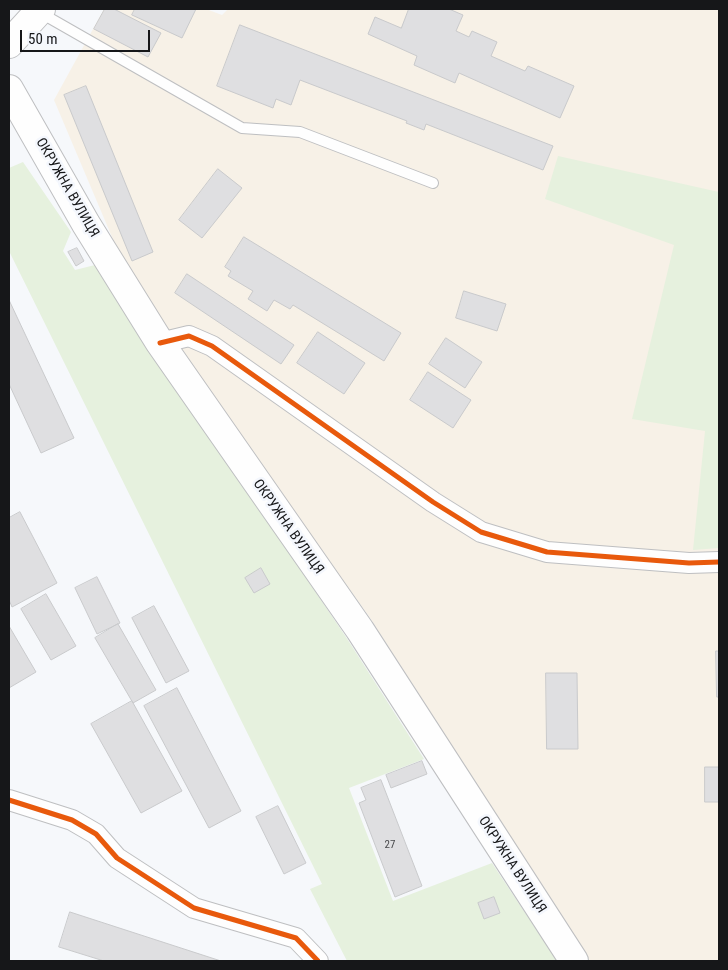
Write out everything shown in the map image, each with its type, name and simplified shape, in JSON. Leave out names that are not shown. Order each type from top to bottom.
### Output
[{"type":"main road","points":[[9,44],[40,10]]},
{"type":"main road","name":"ОКРУЖНА ВУЛИЦЯ","points":[[9,89],[86,224],[160,343],[360,630],[574,961]]},
{"type":"street","points":[[160,343],[189,336],[212,346],[433,502],[481,532],[547,552],[689,563],[719,562]]},
{"type":"street","points":[[9,800],[72,820],[96,834],[117,858],[194,908],[296,938],[318,961]]},
{"type":"lane","points":[[40,10],[242,128],[300,132],[433,183]]},
{"type":"shaded area","points":[[104,9],[206,9],[222,15],[228,9],[719,9],[719,961],[590,961],[370,618],[131,282],[54,100]]},
{"type":"green space","points":[[558,156],[719,192],[719,548],[693,550],[705,431],[632,419],[674,245],[545,199]]},
{"type":"green space","points":[[23,162],[71,232],[63,251],[75,270],[95,265],[346,637],[424,759],[349,788],[393,901],[492,863],[557,961],[347,961],[310,889],[322,884],[9,251],[9,168]]},
{"type":"building","points":[[105,9],[114,9],[161,33],[148,57],[94,29]]},
{"type":"building","points":[[135,9],[196,9],[182,38],[132,15]]},
{"type":"building","points":[[409,9],[449,9],[463,15],[456,31],[469,37],[472,31],[497,42],[491,56],[525,71],[528,66],[574,86],[560,118],[459,73],[455,83],[414,65],[417,56],[368,34],[375,17],[401,28]]},
{"type":"building","points":[[240,25],[553,146],[543,170],[426,124],[424,130],[406,123],[407,121],[300,80],[291,105],[276,99],[273,108],[217,86]]},
{"type":"building","points":[[86,86],[153,252],[132,261],[64,95]]},
{"type":"building","points":[[218,169],[242,188],[202,238],[179,220]]},
{"type":"building","points":[[244,237],[401,333],[384,361],[293,305],[290,309],[274,300],[267,311],[248,299],[253,291],[228,276],[231,271],[225,267]]},
{"type":"building","points":[[77,248],[84,261],[76,266],[68,252]]},
{"type":"building","points":[[187,274],[294,345],[281,364],[175,293]]},
{"type":"building","points":[[464,291],[506,304],[497,331],[456,318]]},
{"type":"building","points":[[9,300],[74,438],[41,453],[9,384]]},
{"type":"building","points":[[318,332],[365,363],[344,394],[297,363]]},
{"type":"building","points":[[446,338],[482,362],[465,388],[429,364]]},
{"type":"building","points":[[428,372],[471,400],[453,428],[410,400]]},
{"type":"building","points":[[20,512],[57,583],[12,607],[9,600],[9,518]]},
{"type":"building","points":[[261,568],[270,584],[254,593],[245,578]]},
{"type":"building","points":[[97,577],[120,623],[97,634],[75,588]]},
{"type":"building","points":[[46,594],[76,646],[51,660],[21,609]]},
{"type":"building","points":[[154,606],[189,671],[166,683],[132,618]]},
{"type":"building","points":[[118,624],[156,690],[133,703],[95,638]]},
{"type":"building","points":[[9,626],[36,672],[9,688]]},
{"type":"building","points":[[716,651],[719,651],[719,697],[717,697]]},
{"type":"building","points":[[546,673],[577,673],[578,749],[547,749]]},
{"type":"building","points":[[177,688],[241,811],[209,828],[144,706]]},
{"type":"building","points":[[132,701],[182,791],[141,813],[91,724]]},
{"type":"building","points":[[422,761],[427,774],[391,788],[386,775]]},
{"type":"building","points":[[705,767],[719,767],[719,802],[705,802]]},
{"type":"building","points":[[381,780],[422,886],[395,897],[359,803],[366,800],[361,788]]},
{"type":"building","points":[[278,806],[306,863],[284,874],[256,817]]},
{"type":"building","points":[[494,897],[500,913],[484,919],[478,903]]},
{"type":"building","points":[[70,912],[221,961],[104,961],[59,947]]},
{"type":"cycle path","points":[[160,343],[189,336],[212,346],[433,502],[481,532],[547,552],[689,563],[719,562]]},
{"type":"cycle path","points":[[9,800],[72,820],[96,834],[117,858],[194,908],[296,938],[318,961]]}]
